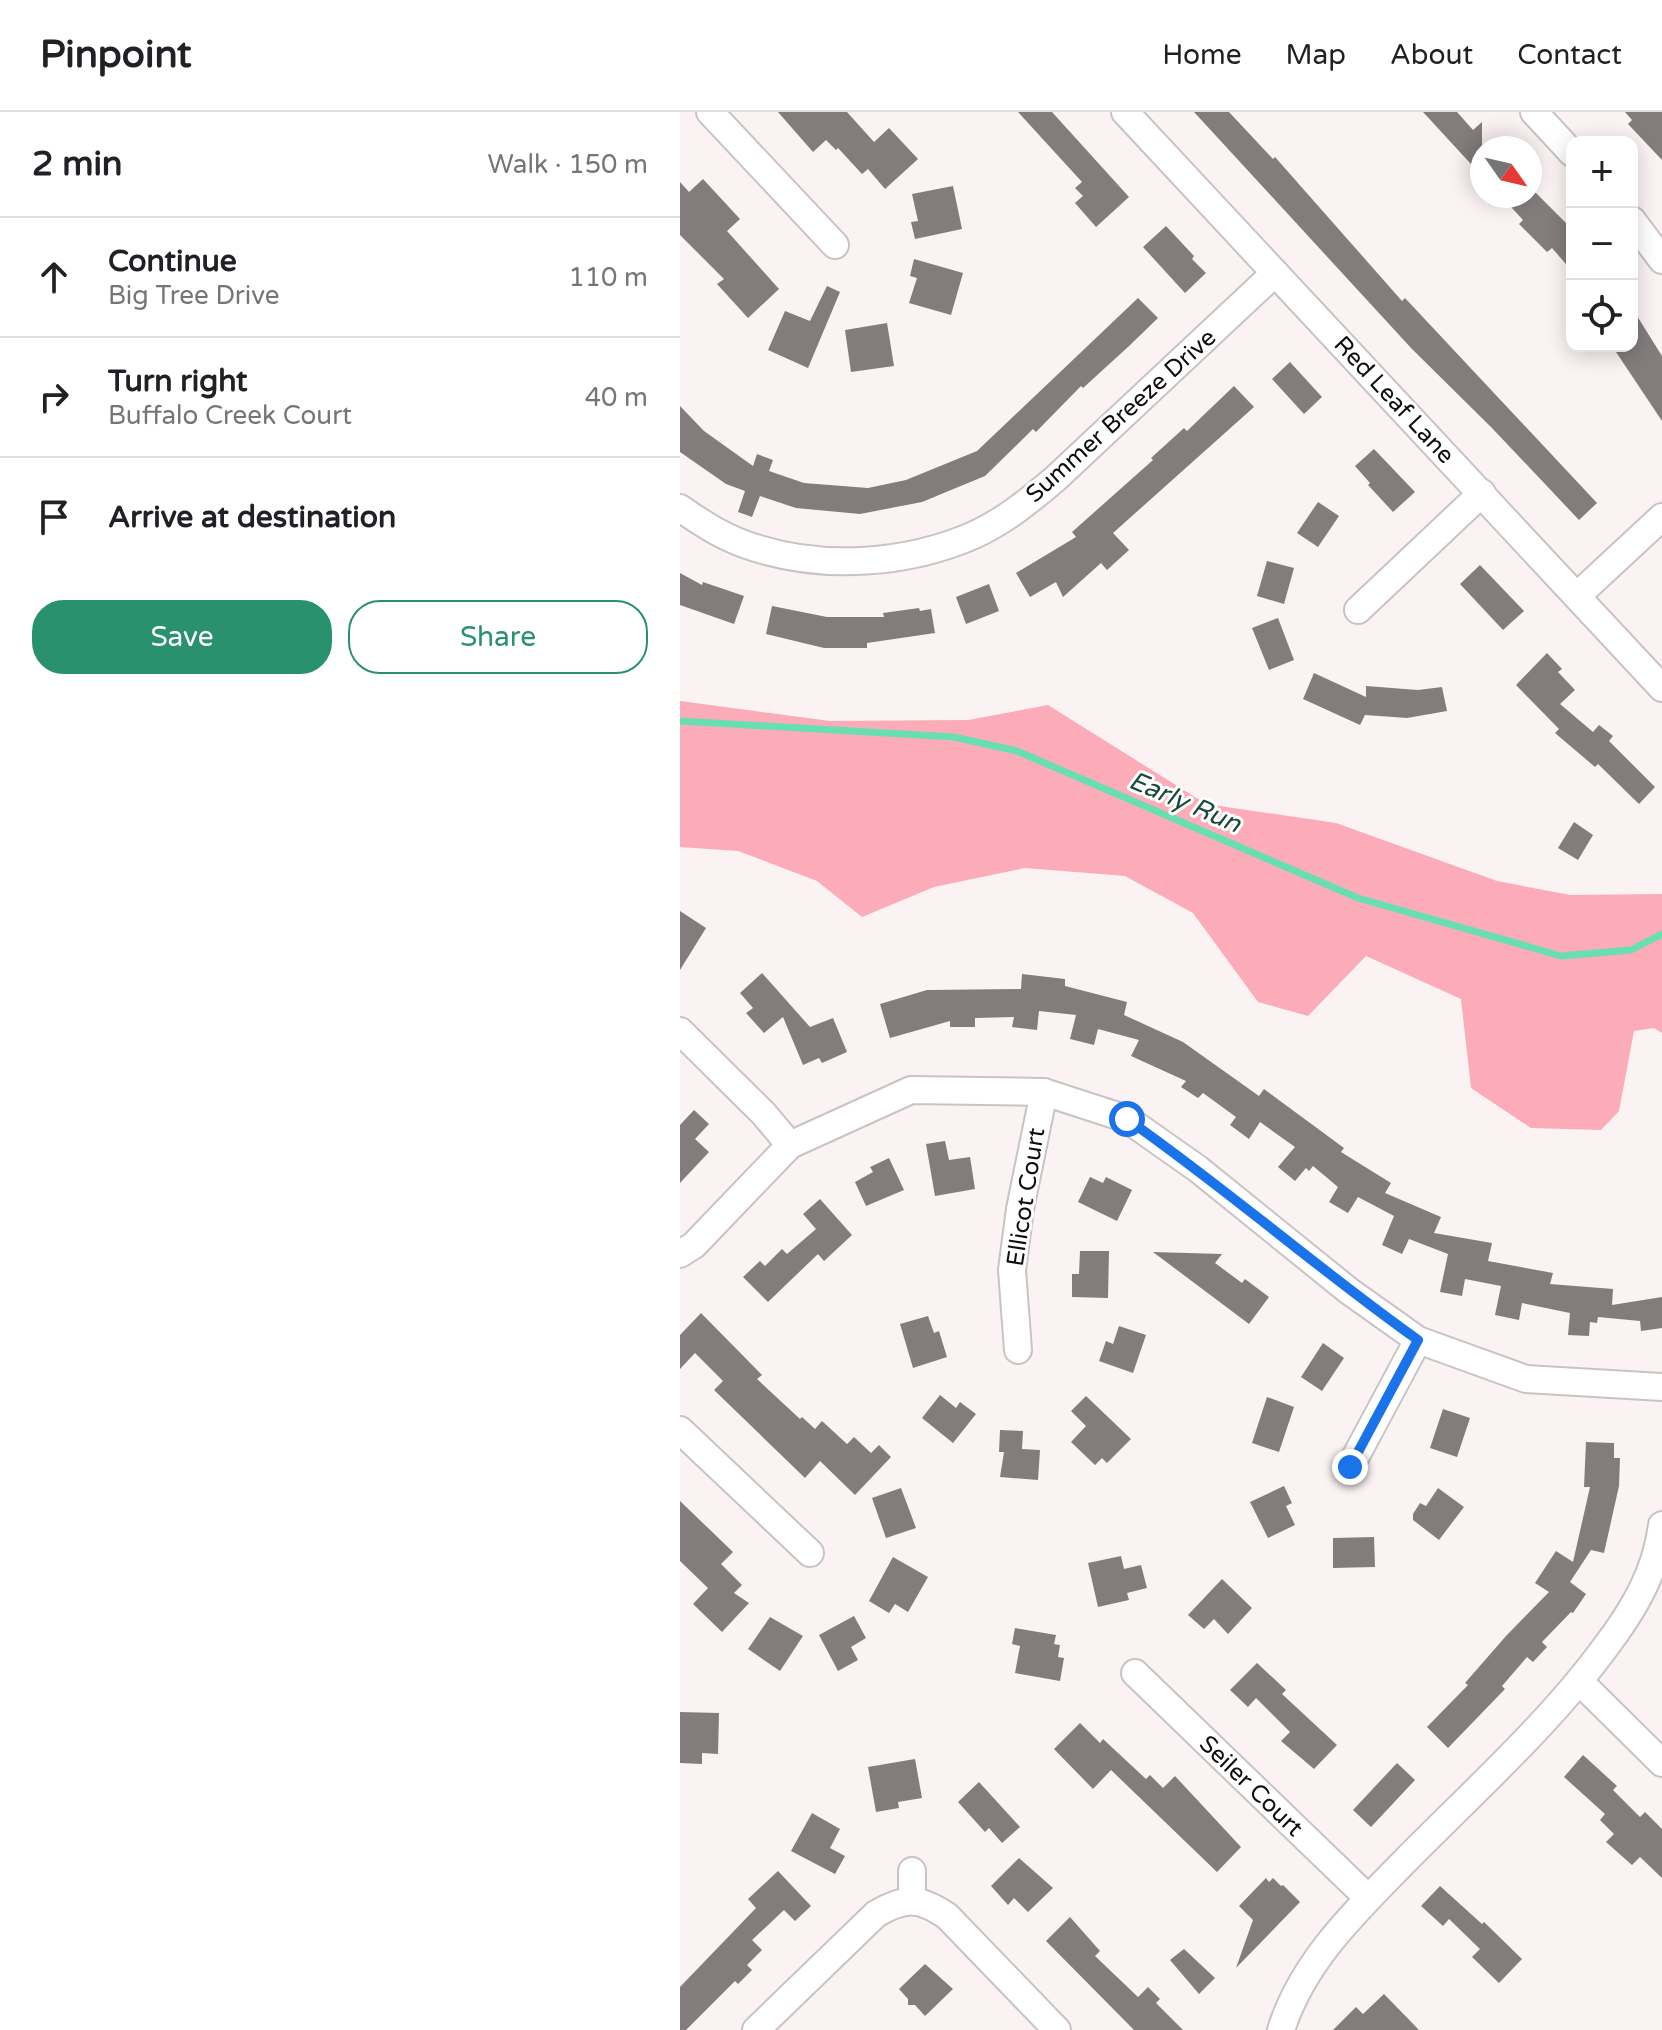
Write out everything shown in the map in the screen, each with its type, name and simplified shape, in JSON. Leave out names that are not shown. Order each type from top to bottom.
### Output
[{"type":"street","points":[[710,112],[835,245]]},
{"type":"street","name":"Red Leaf Lane","points":[[1125,112],[1662,688]]},
{"type":"street","points":[[1534,112],[1566,147]]},
{"type":"street","points":[[1638,228],[1662,260]]},
{"type":"street","name":"Summer Breeze Drive","points":[[680,508],[709,528],[757,549],[815,560],[865,561],[919,553],[974,535],[1017,511],[1055,479],[1275,273]]},
{"type":"street","points":[[1358,610],[1482,493]]},
{"type":"street","points":[[1578,595],[1662,517]]},
{"type":"street","points":[[680,1031],[763,1113],[790,1145]]},
{"type":"street","points":[[680,1254],[694,1245],[790,1145],[911,1090],[1044,1092],[1127,1119],[1198,1169],[1349,1291],[1418,1340],[1526,1379],[1662,1387]]},
{"type":"street","name":"Ellicot Court","points":[[1018,1350],[1012,1270],[1020,1209],[1044,1092]]},
{"type":"street","points":[[1350,1467],[1418,1340]]},
{"type":"street","points":[[680,1430],[810,1553]]},
{"type":"street","points":[[1281,2030],[1311,1965],[1368,1898],[1580,1682],[1628,1617],[1647,1583],[1660,1546],[1662,1525]]},
{"type":"street","name":"Seiler Court","points":[[1135,1673],[1368,1898]]},
{"type":"street","points":[[1580,1682],[1662,1763]]},
{"type":"street","points":[[912,1871],[912,1900]]},
{"type":"street","points":[[756,2030],[876,1914],[893,1904],[912,1900],[931,1905],[947,1916],[1057,2030]]},
{"type":"shaded area","points":[[680,701],[830,721],[968,720],[1048,705],[1206,804],[1336,823],[1497,881],[1570,895],[1662,894],[1662,1033],[1654,1028],[1634,1031],[1619,1111],[1601,1130],[1531,1128],[1471,1088],[1461,999],[1366,956],[1308,1016],[1258,1002],[1193,913],[1125,876],[1025,868],[934,887],[862,917],[817,881],[738,851],[680,847]]},
{"type":"building","points":[[778,112],[847,112],[874,142],[889,128],[918,159],[885,189],[868,169],[862,174],[838,148],[836,150],[826,140],[813,152]]},
{"type":"building","points":[[1018,112],[1052,112],[1129,197],[1096,227],[1075,203],[1083,196],[1075,188],[1082,182]]},
{"type":"building","points":[[1194,112],[1229,112],[1273,159],[1275,157],[1402,301],[1405,298],[1597,503],[1579,520],[1412,349]]},
{"type":"building","points":[[1423,112],[1457,112],[1473,130],[1482,122],[1482,136],[1470,136],[1470,163]]},
{"type":"building","points":[[1625,112],[1662,112],[1662,160],[1628,124],[1632,120]]},
{"type":"building","points":[[703,179],[740,219],[727,231],[779,289],[748,318],[717,284],[724,279],[680,235],[680,182],[689,192]]},
{"type":"building","points":[[953,186],[962,229],[915,239],[911,222],[918,221],[912,194]]},
{"type":"building","points":[[1542,199],[1566,223],[1566,264],[1552,248],[1547,252],[1519,224],[1523,220],[1512,208],[1542,208]]},
{"type":"building","points":[[1166,226],[1206,273],[1185,293],[1143,247]]},
{"type":"building","points":[[914,259],[963,273],[951,315],[909,303],[917,278],[910,276]]},
{"type":"building","points":[[827,286],[840,292],[808,368],[768,350],[785,311],[810,321]]},
{"type":"building","points":[[1138,298],[1158,318],[1128,347],[1083,388],[1081,386],[1036,432],[1033,429],[985,476],[922,502],[860,514],[796,508],[760,496],[752,517],[738,512],[745,491],[726,484],[680,452],[680,406],[704,431],[753,466],[757,454],[773,460],[769,471],[804,483],[868,488],[906,480],[977,451]]},
{"type":"building","points":[[1638,318],[1662,356],[1662,421],[1616,352],[1638,352]]},
{"type":"building","points":[[887,323],[894,366],[851,372],[845,330]]},
{"type":"building","points":[[1290,362],[1322,397],[1304,414],[1272,379]]},
{"type":"building","points":[[1234,386],[1254,407],[1113,533],[1129,550],[1107,570],[1101,563],[1063,597],[1056,582],[1030,597],[1016,573],[1076,537],[1072,532]]},
{"type":"building","points":[[1374,449],[1415,492],[1393,512],[1355,466]]},
{"type":"building","points":[[1318,502],[1339,516],[1318,547],[1297,533]]},
{"type":"building","points":[[1267,561],[1294,568],[1284,604],[1257,596]]},
{"type":"building","points":[[1480,565],[1524,611],[1503,630],[1460,584]]},
{"type":"building","points":[[680,573],[702,585],[703,582],[744,596],[734,624],[680,605]]},
{"type":"building","points":[[989,584],[999,611],[966,624],[956,597]]},
{"type":"building","points":[[772,606],[827,617],[884,617],[883,613],[931,609],[935,633],[867,643],[867,648],[824,648],[766,634]]},
{"type":"building","points":[[1278,618],[1294,660],[1269,670],[1252,628]]},
{"type":"building","points":[[1547,653],[1562,669],[1558,672],[1575,690],[1560,704],[1593,732],[1599,725],[1613,736],[1609,741],[1655,787],[1639,804],[1598,764],[1595,767],[1555,733],[1559,729],[1516,685]]},
{"type":"building","points":[[1314,673],[1366,697],[1366,686],[1418,690],[1442,687],[1447,711],[1407,718],[1365,715],[1360,725],[1303,699]]},
{"type":"building","points":[[1574,822],[1593,835],[1578,860],[1558,848]]},
{"type":"building","points":[[680,911],[706,928],[680,970]]},
{"type":"building","points":[[762,973],[810,1027],[833,1018],[847,1052],[822,1063],[819,1058],[803,1065],[783,1017],[764,1033],[746,1013],[753,1008],[740,993]]},
{"type":"building","points":[[1022,974],[1065,979],[1065,986],[1127,1002],[1124,1015],[1183,1042],[1259,1096],[1264,1089],[1344,1148],[1341,1152],[1391,1183],[1385,1193],[1441,1217],[1434,1233],[1492,1243],[1488,1261],[1553,1273],[1550,1284],[1613,1289],[1612,1305],[1662,1297],[1662,1328],[1641,1331],[1640,1321],[1598,1317],[1597,1323],[1590,1322],[1589,1336],[1568,1335],[1570,1313],[1522,1303],[1519,1320],[1495,1315],[1501,1286],[1465,1279],[1462,1296],[1440,1292],[1448,1254],[1409,1239],[1402,1254],[1382,1245],[1394,1216],[1358,1197],[1348,1213],[1329,1202],[1338,1187],[1313,1166],[1309,1171],[1306,1168],[1295,1181],[1278,1167],[1295,1147],[1260,1122],[1249,1139],[1230,1125],[1236,1117],[1203,1093],[1198,1098],[1181,1087],[1186,1081],[1131,1056],[1139,1040],[1098,1029],[1094,1045],[1070,1039],[1076,1015],[1039,1011],[1037,1030],[1012,1027],[1014,1017],[975,1018],[975,1027],[950,1027],[950,1021],[890,1038],[880,1004],[927,990],[1021,989]]},
{"type":"building","points":[[694,1110],[709,1124],[695,1139],[709,1152],[680,1183],[680,1125]]},
{"type":"building","points":[[945,1141],[949,1160],[970,1157],[975,1189],[935,1196],[926,1144]]},
{"type":"building","points":[[889,1158],[904,1190],[866,1206],[855,1182],[873,1172],[870,1167]]},
{"type":"building","points":[[1090,1177],[1103,1183],[1106,1177],[1132,1190],[1117,1221],[1078,1202]]},
{"type":"building","points":[[820,1199],[852,1235],[824,1261],[818,1254],[768,1302],[743,1277],[760,1261],[765,1266],[782,1249],[787,1254],[816,1229],[803,1214]]},
{"type":"building","points":[[1080,1251],[1109,1251],[1108,1298],[1072,1297],[1072,1274],[1079,1274]]},
{"type":"building","points":[[1153,1252],[1222,1254],[1215,1263],[1242,1283],[1245,1279],[1269,1297],[1249,1324]]},
{"type":"building","points":[[701,1313],[762,1375],[757,1379],[800,1419],[802,1417],[815,1429],[822,1421],[847,1444],[854,1437],[871,1453],[879,1445],[891,1457],[855,1495],[820,1461],[805,1478],[714,1390],[723,1381],[695,1353],[680,1369],[680,1335]]},
{"type":"building","points":[[928,1316],[934,1333],[939,1331],[947,1357],[913,1368],[900,1324]]},
{"type":"building","points":[[1119,1326],[1146,1335],[1133,1373],[1099,1361],[1106,1341],[1113,1344]]},
{"type":"building","points":[[1323,1343],[1344,1358],[1322,1391],[1301,1377]]},
{"type":"building","points":[[940,1395],[956,1408],[960,1402],[976,1414],[953,1443],[922,1418]]},
{"type":"building","points":[[1086,1396],[1131,1439],[1107,1463],[1102,1458],[1095,1465],[1071,1442],[1086,1426],[1071,1411]]},
{"type":"building","points":[[1267,1397],[1294,1407],[1279,1452],[1252,1443]]},
{"type":"building","points":[[1443,1409],[1470,1418],[1457,1457],[1430,1448]]},
{"type":"building","points":[[1000,1430],[1023,1431],[1022,1449],[1040,1450],[1038,1480],[1000,1477],[1004,1452],[999,1452]]},
{"type":"building","points":[[1586,1442],[1614,1443],[1614,1458],[1620,1458],[1619,1486],[1604,1553],[1591,1550],[1570,1582],[1586,1594],[1573,1613],[1542,1642],[1547,1647],[1533,1662],[1527,1657],[1502,1686],[1505,1689],[1448,1748],[1427,1727],[1468,1685],[1465,1683],[1506,1636],[1549,1592],[1535,1583],[1556,1551],[1573,1562],[1590,1487],[1584,1487]]},
{"type":"building","points":[[1284,1486],[1292,1503],[1286,1506],[1295,1525],[1268,1538],[1250,1502]]},
{"type":"building","points":[[901,1488],[916,1528],[886,1538],[872,1498]]},
{"type":"building","points":[[1438,1488],[1464,1507],[1439,1540],[1413,1520],[1420,1503],[1426,1506]]},
{"type":"building","points":[[680,1501],[733,1552],[721,1564],[742,1585],[734,1593],[749,1603],[722,1632],[693,1604],[708,1588],[680,1561]]},
{"type":"building","points":[[1374,1537],[1375,1567],[1333,1568],[1333,1538]]},
{"type":"building","points":[[1121,1556],[1124,1569],[1141,1565],[1147,1588],[1127,1593],[1129,1600],[1098,1607],[1088,1563]]},
{"type":"building","points":[[893,1557],[928,1577],[908,1612],[895,1604],[889,1613],[869,1601]]},
{"type":"building","points":[[1222,1579],[1252,1608],[1228,1634],[1214,1619],[1204,1629],[1188,1615]]},
{"type":"building","points":[[854,1616],[866,1638],[851,1647],[858,1660],[838,1671],[819,1635]]},
{"type":"building","points":[[770,1617],[803,1636],[780,1671],[748,1649]]},
{"type":"building","points":[[1015,1628],[1056,1635],[1054,1644],[1060,1645],[1058,1657],[1064,1658],[1060,1681],[1015,1673],[1020,1646],[1012,1644]]},
{"type":"building","points":[[1257,1663],[1286,1690],[1282,1694],[1337,1745],[1314,1769],[1281,1741],[1290,1732],[1256,1698],[1248,1707],[1230,1690]]},
{"type":"building","points":[[680,1712],[719,1713],[718,1754],[702,1753],[702,1764],[680,1763]]},
{"type":"building","points":[[1080,1723],[1100,1743],[1103,1739],[1146,1779],[1150,1775],[1163,1788],[1175,1776],[1241,1847],[1217,1872],[1111,1770],[1093,1789],[1054,1749]]},
{"type":"building","points":[[1583,1755],[1617,1786],[1613,1790],[1640,1817],[1645,1812],[1662,1829],[1662,1878],[1640,1857],[1632,1865],[1606,1842],[1614,1834],[1600,1820],[1605,1814],[1564,1777]]},
{"type":"building","points":[[915,1759],[922,1798],[898,1802],[899,1808],[876,1812],[868,1767]]},
{"type":"building","points":[[1397,1763],[1415,1780],[1371,1827],[1353,1810]]},
{"type":"building","points":[[979,1782],[1020,1827],[1002,1843],[989,1828],[985,1832],[958,1802]]},
{"type":"building","points":[[812,1813],[840,1829],[830,1848],[845,1856],[835,1874],[791,1851]]},
{"type":"building","points":[[1019,1858],[1053,1888],[1028,1912],[1014,1898],[1008,1905],[991,1886]]},
{"type":"building","points":[[778,1871],[811,1906],[795,1921],[784,1910],[752,1940],[762,1950],[747,1965],[752,1970],[738,1984],[735,1981],[686,2030],[680,2030],[680,1987],[756,1908],[748,1899]]},
{"type":"building","points":[[1266,1878],[1269,1882],[1273,1878],[1283,1885],[1300,1902],[1236,1968],[1253,1920],[1239,1906]]},
{"type":"building","points":[[1440,1886],[1522,1959],[1499,1983],[1472,1957],[1480,1949],[1449,1919],[1443,1926],[1421,1906]]},
{"type":"building","points":[[1070,1917],[1100,1951],[1095,1956],[1138,1997],[1148,1987],[1160,1999],[1156,2003],[1183,2030],[1134,2030],[1046,1941]]},
{"type":"building","points":[[1184,1949],[1215,1978],[1199,1994],[1170,1960]]},
{"type":"building","points":[[925,1964],[953,1989],[925,2016],[915,2005],[908,2005],[908,1999],[899,1989]]},
{"type":"building","points":[[1384,1994],[1419,2030],[1333,2030],[1356,2007],[1363,2014]]},
{"type":"waterway","name":"Early Run","points":[[680,721],[954,737],[1017,751],[1358,898],[1561,956],[1631,950],[1662,934]]},
{"type":"route","points":[[1127,1119],[1198,1169],[1349,1291],[1418,1340],[1350,1467]]}]
